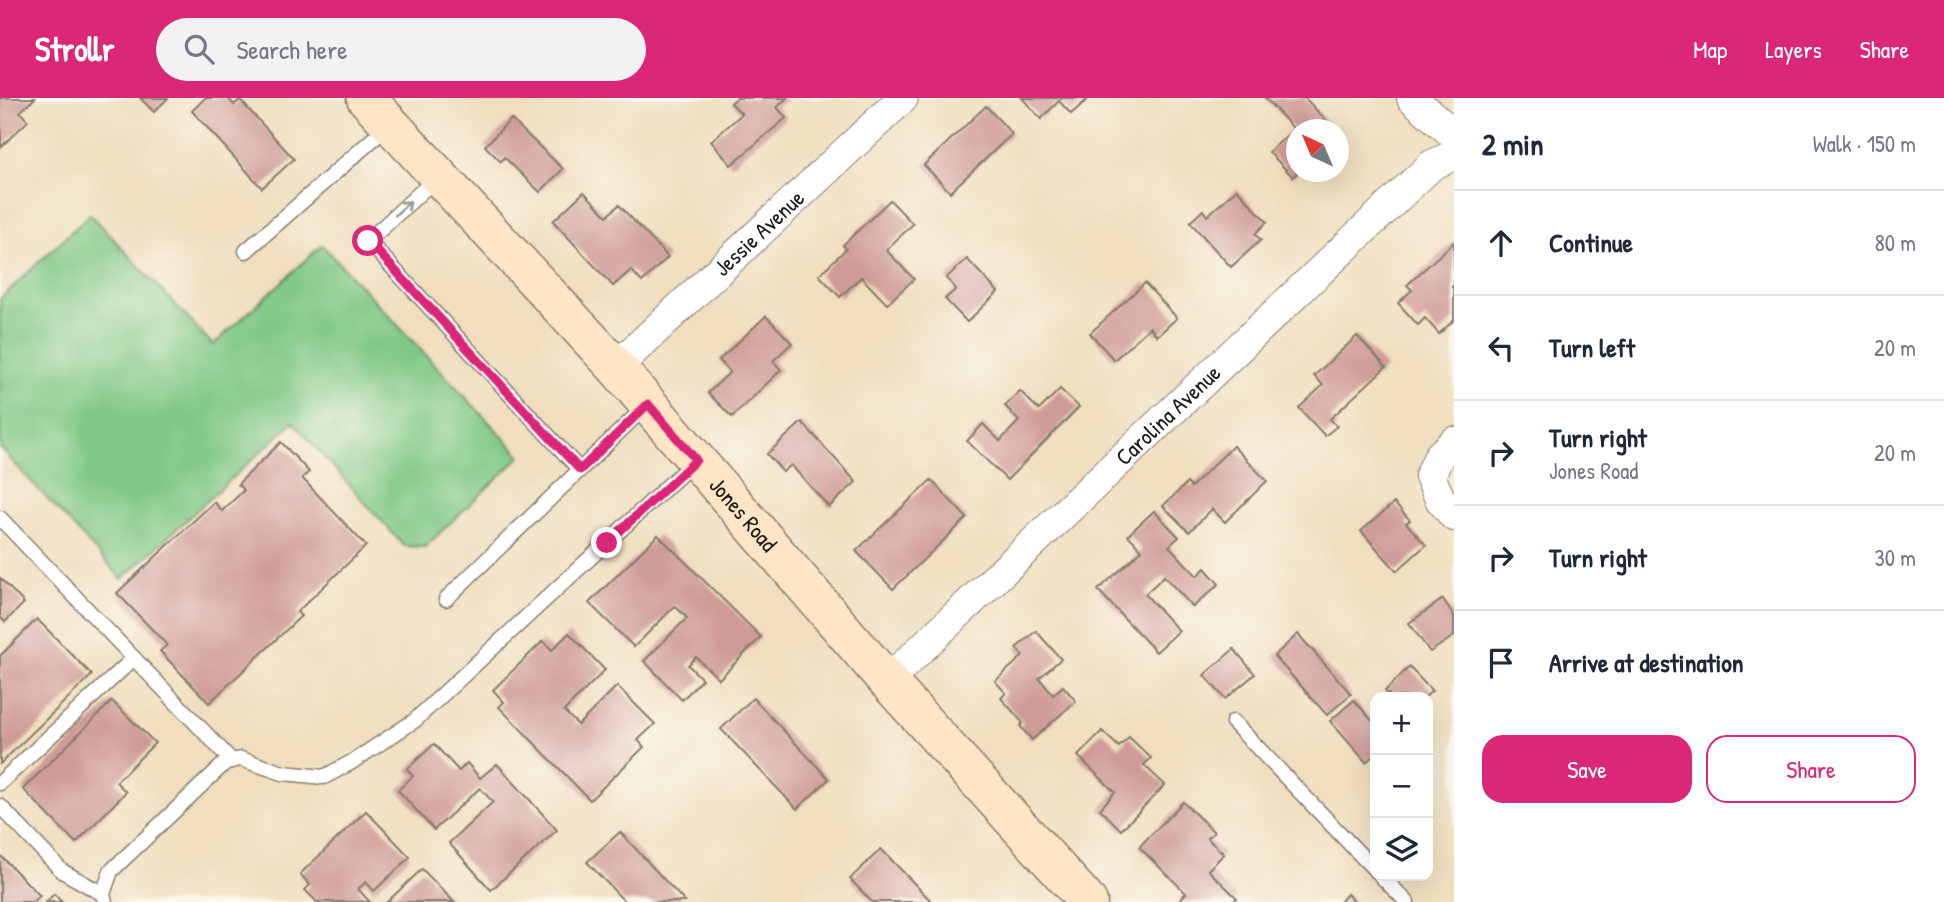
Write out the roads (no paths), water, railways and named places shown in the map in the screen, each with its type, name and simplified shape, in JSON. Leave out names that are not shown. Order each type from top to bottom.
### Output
[{"type":"street","name":"Jessie Avenue","points":[[616,368],[903,98]]},
{"type":"street","points":[[1412,98],[1454,135]]},
{"type":"street","name":"Jones Road","points":[[378,111],[616,368],[887,681],[1084,901]]},
{"type":"street","name":"Carolina Avenue","points":[[887,681],[1432,165],[1454,155]]},
{"type":"street","points":[[1454,442],[1439,456],[1430,477],[1440,499],[1454,516]]},
{"type":"lane","points":[[246,251],[378,111]]},
{"type":"lane","points":[[438,176],[368,241],[580,470]]},
{"type":"lane","points":[[446,599],[648,404]]},
{"type":"lane","points":[[0,806],[62,871],[104,898],[111,871],[226,762],[241,759],[283,773],[324,777],[414,721],[696,460]]},
{"type":"lane","points":[[0,518],[232,761]]},
{"type":"lane","points":[[0,783],[134,658]]},
{"type":"lane","points":[[1233,722],[1370,865]]},
{"type":"lane","points":[[1386,881],[1407,902]]}]
